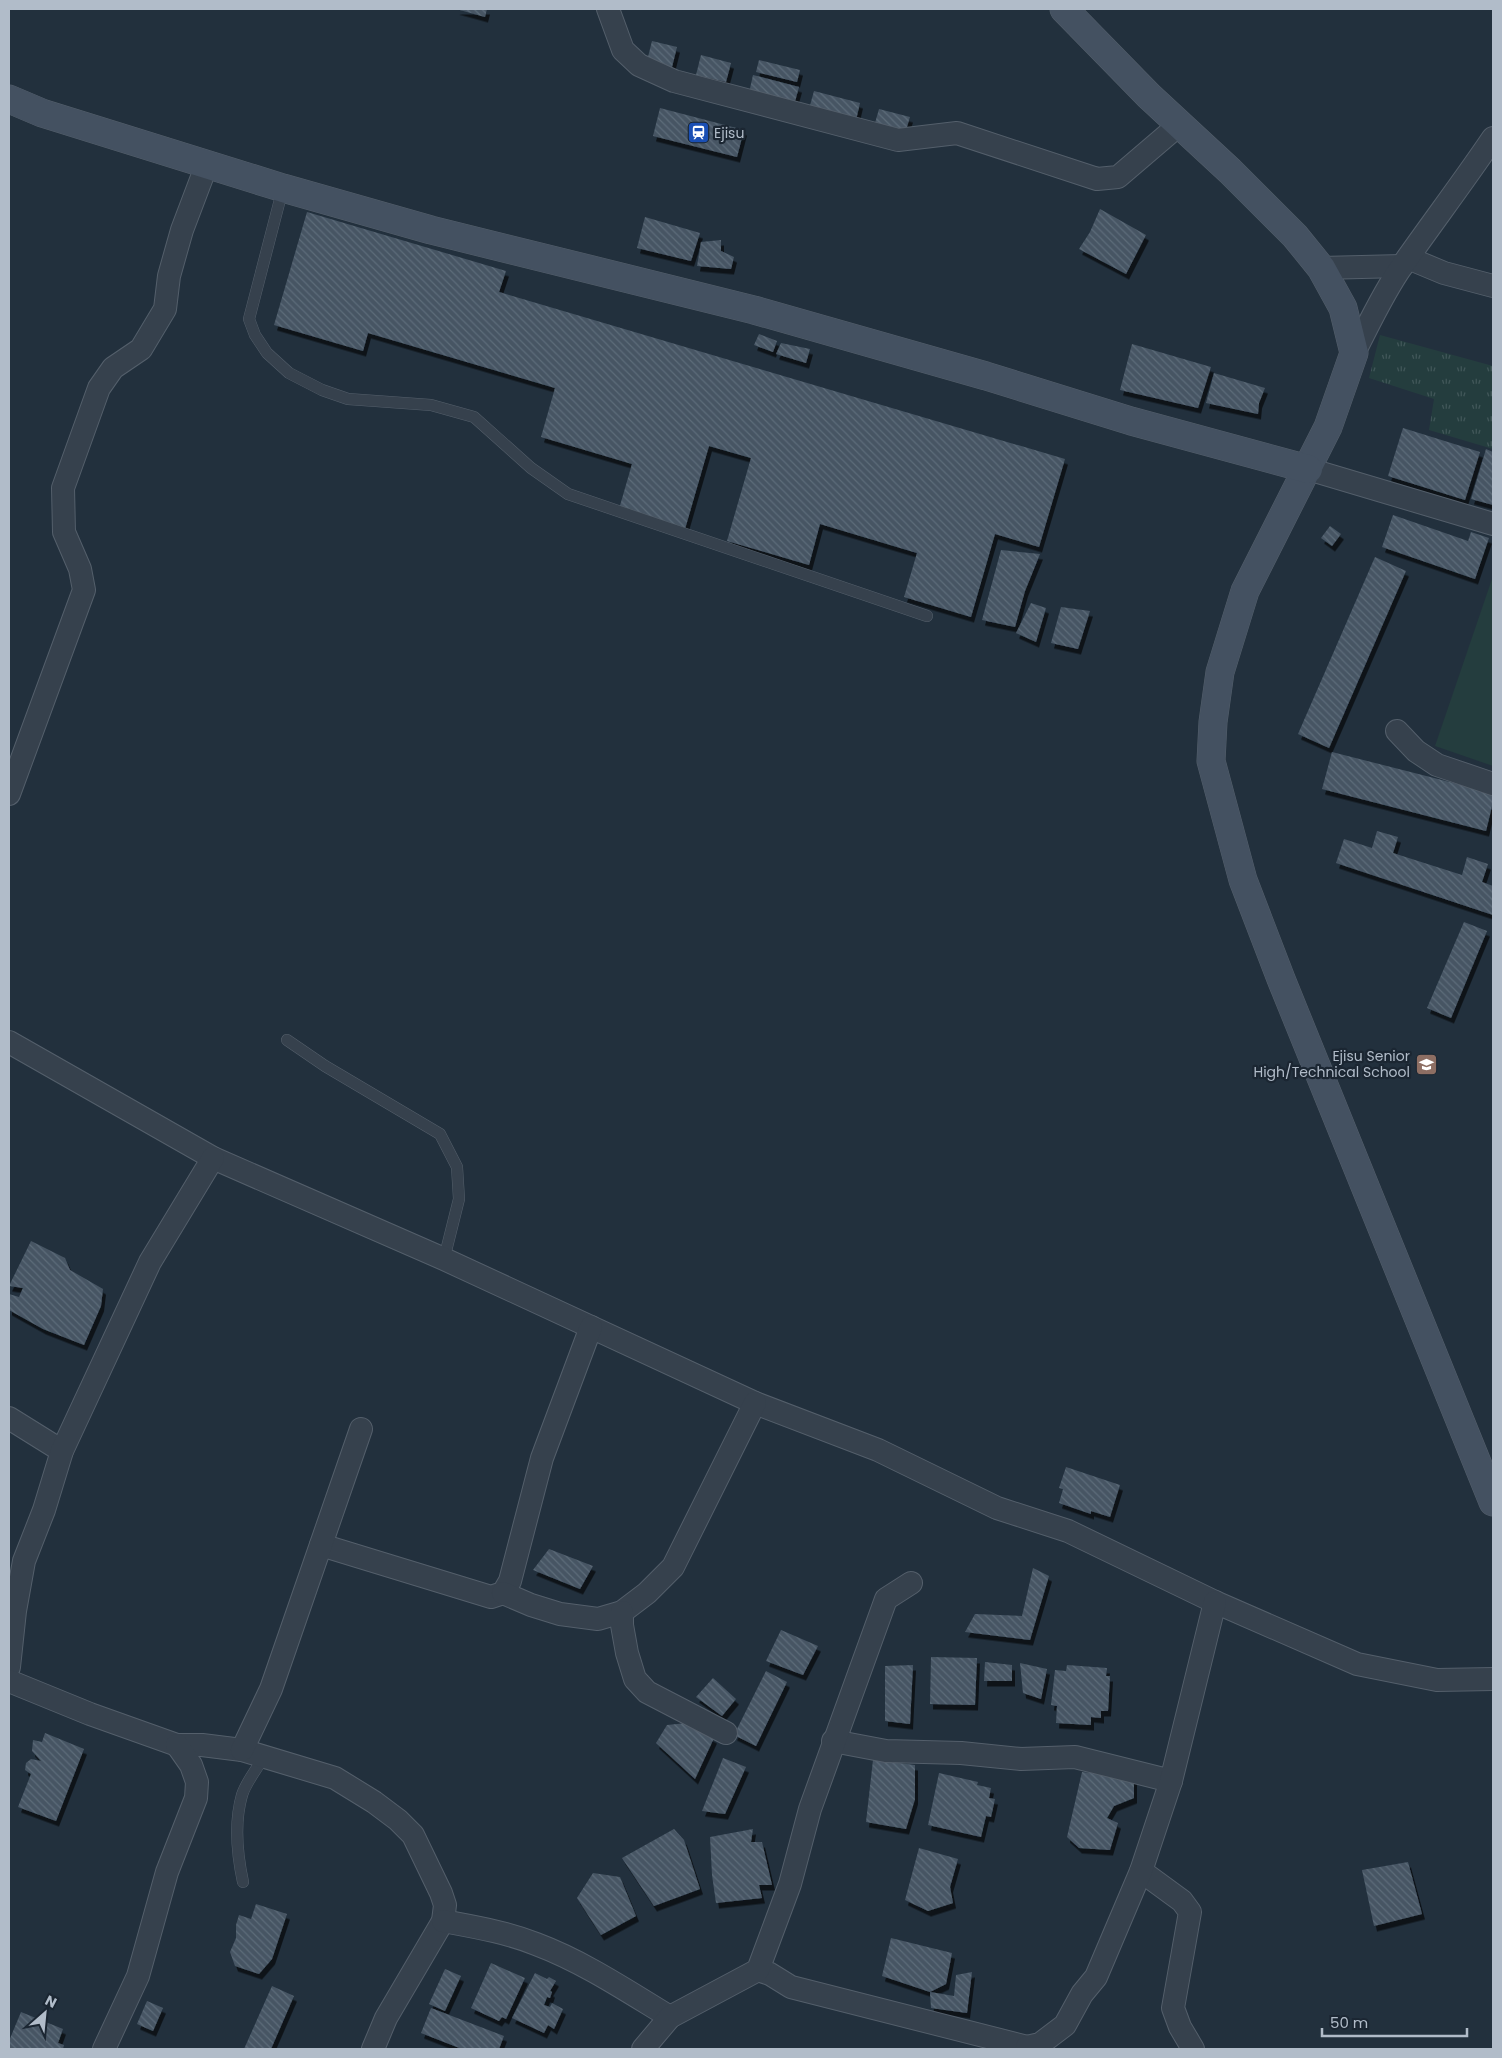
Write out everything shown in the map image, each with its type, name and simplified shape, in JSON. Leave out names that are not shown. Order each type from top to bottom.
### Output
[{"type":"main road","points":[[1064,9],[1295,236],[1321,268],[1343,308],[1354,353],[1328,427],[1246,591],[1230,635],[1220,672],[1213,722],[1211,761],[1243,880],[1299,1025],[1493,1502]]},
{"type":"main road","points":[[9,99],[42,113],[283,188],[431,230],[754,310],[986,376],[1131,421],[1308,469]]},
{"type":"street","points":[[608,9],[622,50],[639,65],[674,81],[898,140],[957,134],[1097,179],[1118,177],[1180,124]]},
{"type":"street","points":[[1354,353],[1383,298],[1405,262],[1493,138]]},
{"type":"street","points":[[9,794],[84,590],[80,569],[64,532],[63,488],[100,388],[113,368],[141,349],[165,309],[169,276],[182,230],[207,164]]},
{"type":"street","points":[[1321,268],[1405,262],[1493,286]]},
{"type":"street","points":[[1308,469],[1493,524]]},
{"type":"street","points":[[1397,731],[1416,751],[1437,765],[1493,784]]},
{"type":"street","points":[[9,1042],[214,1158],[444,1259],[755,1403],[878,1450],[996,1508],[1068,1531],[1214,1602],[1356,1664],[1437,1680],[1493,1679]]},
{"type":"street","points":[[9,1667],[14,1611],[24,1561],[44,1510],[62,1451],[150,1262],[214,1158]]},
{"type":"street","points":[[321,1545],[491,1597],[502,1593],[510,1581],[542,1458],[591,1327]]},
{"type":"street","points":[[502,1593],[560,1614],[598,1619],[622,1612],[647,1593],[673,1567],[755,1403]]},
{"type":"street","points":[[9,1418],[62,1451]]},
{"type":"street","points":[[242,1750],[271,1689],[361,1429]]},
{"type":"street","points":[[643,2049],[670,2017],[758,1970],[790,1884],[810,1809],[833,1741],[886,1599],[911,1583]]},
{"type":"street","points":[[758,1970],[770,1974],[791,1987],[1004,2046],[1029,2048],[1040,2044],[1064,2025],[1082,1994],[1096,1977],[1141,1871],[1171,1781],[1214,1602]]},
{"type":"street","points":[[622,1612],[622,1625],[627,1653],[635,1679],[647,1692],[726,1733]]},
{"type":"street","points":[[9,1681],[90,1714],[177,1745],[202,1745],[242,1750],[263,1758],[335,1778],[374,1802],[398,1820],[413,1836],[445,1905],[443,1920],[386,2018],[373,2049]]},
{"type":"street","points":[[833,1741],[886,1752],[961,1753],[1021,1759],[1075,1757],[1171,1781]]},
{"type":"street","points":[[104,2049],[138,1976],[167,1872],[196,1798],[197,1782],[191,1764],[177,1745]]},
{"type":"street","points":[[1141,1871],[1182,1901],[1190,1912],[1173,2008],[1180,2027],[1193,2049]]},
{"type":"street","points":[[443,1920],[495,1930],[536,1944],[592,1970],[670,2017]]},
{"type":"lane","points":[[283,188],[249,320],[255,335],[267,353],[289,373],[322,390],[348,399],[432,404],[474,417],[531,468],[568,494],[927,616]]},
{"type":"lane","points":[[287,1040],[325,1066],[440,1134],[456,1168],[459,1199],[444,1259]]},
{"type":"lane","points":[[243,1882],[238,1858],[239,1813],[242,1794],[263,1758]]},
{"type":"green space","points":[[1380,335],[1493,366],[1493,449],[1429,430],[1434,399],[1369,378]]},
{"type":"green space","points":[[1493,576],[1493,766],[1435,746]]},
{"type":"building","points":[[456,9],[487,9],[485,17]]},
{"type":"building","points":[[652,41],[677,47],[671,71],[646,65]]},
{"type":"building","points":[[701,55],[731,63],[726,82],[696,75]]},
{"type":"building","points":[[759,60],[800,70],[797,82],[756,72]]},
{"type":"building","points":[[753,75],[799,87],[794,105],[749,93]]},
{"type":"building","points":[[814,91],[860,103],[856,120],[809,109]]},
{"type":"building","name":"Ejisu","points":[[660,108],[744,130],[737,157],[653,136]]},
{"type":"building","points":[[879,109],[910,117],[906,130],[875,123]]},
{"type":"building","points":[[1100,209],[1146,235],[1126,274],[1079,249],[1090,232]]},
{"type":"building","points":[[307,212],[506,271],[499,292],[1065,459],[1039,547],[995,534],[971,617],[904,597],[917,553],[820,524],[809,565],[727,541],[751,458],[709,446],[685,529],[619,509],[632,464],[541,437],[555,388],[368,333],[363,351],[274,325]]},
{"type":"building","points":[[645,217],[700,233],[691,261],[637,248]]},
{"type":"building","points":[[721,240],[721,251],[734,257],[731,269],[697,266],[701,242]]},
{"type":"building","points":[[759,334],[777,341],[773,352],[754,345]]},
{"type":"building","points":[[781,343],[810,349],[806,363],[776,354]]},
{"type":"building","points":[[1132,344],[1211,367],[1198,408],[1120,390]]},
{"type":"building","points":[[1214,373],[1265,388],[1259,403],[1258,414],[1206,403]]},
{"type":"building","points":[[1403,428],[1480,452],[1465,500],[1388,476]]},
{"type":"building","points":[[1486,449],[1493,452],[1493,505],[1471,499]]},
{"type":"building","points":[[1393,515],[1468,541],[1471,532],[1489,538],[1475,579],[1382,547]]},
{"type":"building","points":[[1330,526],[1341,534],[1332,546],[1321,538]]},
{"type":"building","points":[[1001,550],[1040,554],[1025,591],[1015,627],[982,620]]},
{"type":"building","points":[[1375,557],[1406,571],[1329,748],[1298,734]]},
{"type":"building","points":[[1031,603],[1046,608],[1036,642],[1016,633]]},
{"type":"building","points":[[1061,607],[1090,611],[1078,649],[1051,643]]},
{"type":"building","points":[[1332,752],[1493,793],[1493,802],[1486,831],[1322,789]]},
{"type":"building","points":[[1377,831],[1398,837],[1393,853],[1462,875],[1467,857],[1488,864],[1482,882],[1493,886],[1493,915],[1336,863],[1344,839],[1372,848]]},
{"type":"building","points":[[1464,922],[1487,931],[1451,1018],[1427,1008]]},
{"type":"building","points":[[31,1241],[65,1258],[70,1270],[103,1289],[101,1306],[84,1345],[43,1329],[9,1310],[9,1294],[19,1297],[23,1288],[9,1286]]},
{"type":"building","points":[[1066,1467],[1120,1485],[1110,1517],[1091,1511],[1091,1514],[1059,1503],[1063,1489],[1059,1488]]},
{"type":"building","points":[[549,1549],[593,1566],[580,1589],[533,1570]]},
{"type":"building","points":[[1033,1568],[1049,1576],[1030,1640],[965,1632],[975,1614],[1022,1616]]},
{"type":"building","points":[[781,1630],[818,1646],[803,1675],[766,1661]]},
{"type":"building","points":[[931,1657],[977,1658],[975,1705],[930,1704]]},
{"type":"building","points":[[985,1662],[1012,1665],[1012,1681],[984,1681]]},
{"type":"building","points":[[1020,1663],[1047,1669],[1041,1699],[1023,1693]]},
{"type":"building","points":[[913,1665],[910,1724],[885,1721],[885,1666]]},
{"type":"building","points":[[1067,1665],[1107,1668],[1106,1676],[1110,1676],[1108,1711],[1101,1711],[1101,1718],[1091,1717],[1091,1725],[1056,1723],[1057,1706],[1051,1705],[1055,1670],[1066,1671]]},
{"type":"building","points":[[766,1671],[787,1682],[756,1746],[734,1735]]},
{"type":"building","points":[[713,1678],[736,1699],[722,1716],[696,1697]]},
{"type":"building","points":[[687,1723],[714,1738],[695,1779],[656,1743],[667,1725]]},
{"type":"building","points":[[45,1733],[84,1749],[56,1821],[18,1807],[31,1774],[25,1770],[26,1763],[31,1759],[41,1761],[32,1751],[33,1740],[42,1742]]},
{"type":"building","points":[[723,1758],[746,1767],[725,1814],[702,1811]]},
{"type":"building","points":[[873,1760],[915,1765],[915,1799],[906,1829],[866,1822]]},
{"type":"building","points":[[1082,1772],[1134,1778],[1134,1798],[1114,1806],[1107,1818],[1118,1823],[1110,1850],[1079,1848],[1067,1837]]},
{"type":"building","points":[[939,1773],[978,1782],[977,1785],[991,1788],[989,1798],[995,1799],[991,1817],[986,1816],[981,1837],[928,1825]]},
{"type":"building","points":[[674,1829],[684,1840],[700,1889],[654,1906],[622,1858]]},
{"type":"building","points":[[753,1829],[751,1842],[762,1842],[772,1885],[759,1885],[762,1898],[716,1903],[710,1837]]},
{"type":"building","points":[[919,1848],[958,1859],[950,1887],[953,1903],[928,1911],[905,1900]]},
{"type":"building","points":[[1408,1862],[1422,1914],[1374,1926],[1362,1870]]},
{"type":"building","points":[[593,1873],[620,1877],[636,1916],[601,1935],[577,1898]]},
{"type":"building","points":[[256,1904],[287,1914],[272,1959],[259,1974],[235,1966],[230,1952],[236,1938],[236,1925],[239,1915],[251,1919]]},
{"type":"building","points":[[891,1938],[952,1953],[946,1984],[930,1992],[882,1976]]},
{"type":"building","points":[[491,1963],[525,1978],[506,2019],[502,2017],[499,2021],[471,2008]]},
{"type":"building","points":[[445,1969],[461,1976],[445,2011],[429,2004]]},
{"type":"building","points":[[972,1972],[967,2013],[931,2008],[930,1992],[954,1996],[956,1975]]},
{"type":"building","points":[[535,1973],[556,1981],[550,1991],[552,1992],[550,1998],[547,1997],[544,2005],[550,2007],[552,2003],[563,2009],[554,2029],[548,2025],[544,2033],[512,2018]]},
{"type":"building","points":[[272,1986],[294,1996],[271,2049],[244,2049]]},
{"type":"building","points":[[147,2001],[163,2008],[153,2031],[137,2024]]},
{"type":"building","points":[[431,2008],[504,2036],[499,2049],[462,2049],[421,2033]]},
{"type":"building","points":[[21,2012],[63,2029],[58,2043],[64,2045],[63,2049],[9,2049],[9,2041]]},
{"type":"place","name":"Ejisu","points":[[698,133]]},
{"type":"place","name":"Ejisu Senior High/Technical School","points":[[1426,1064]]}]
